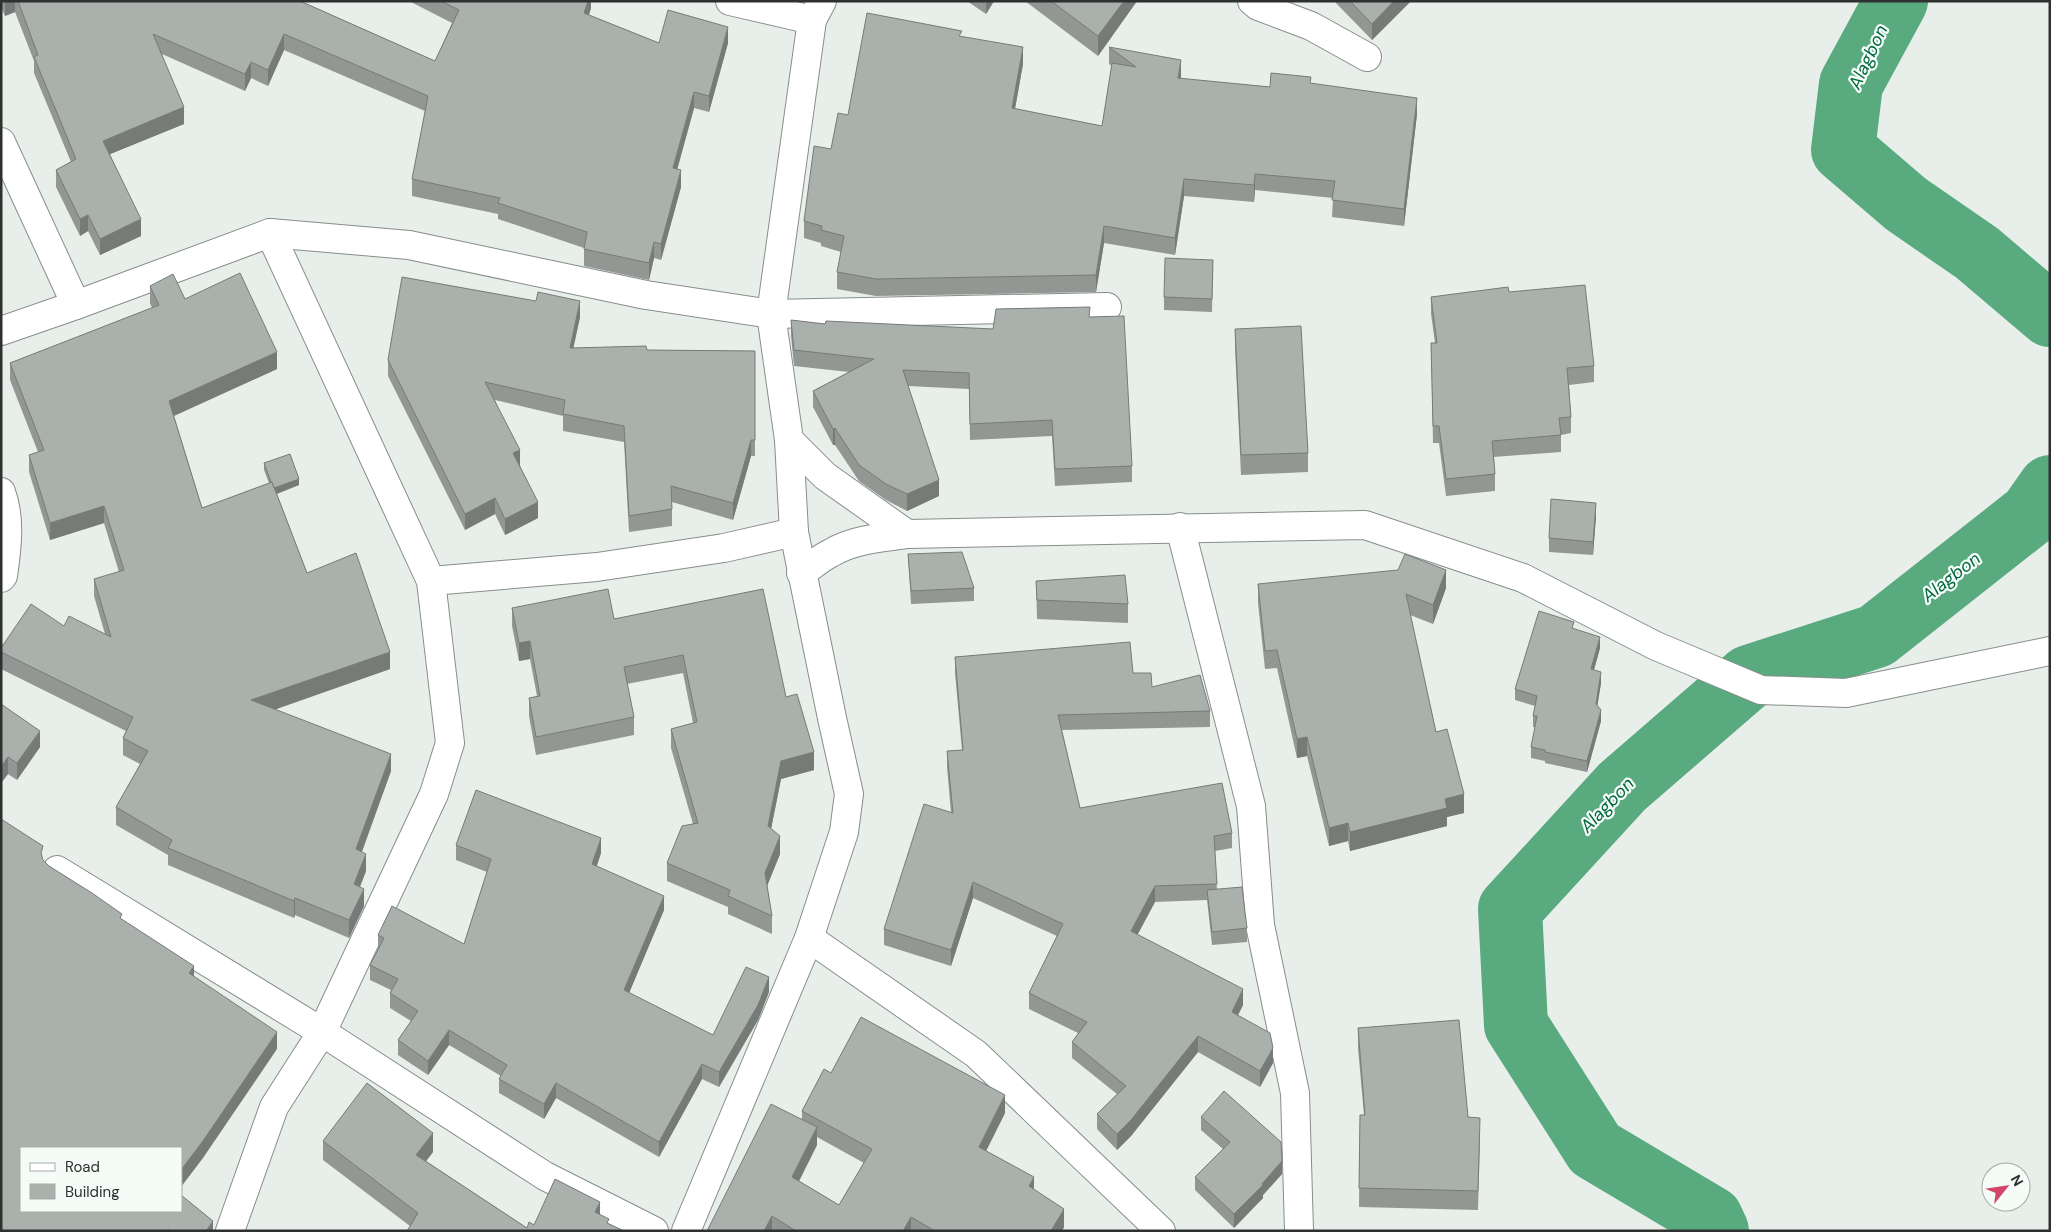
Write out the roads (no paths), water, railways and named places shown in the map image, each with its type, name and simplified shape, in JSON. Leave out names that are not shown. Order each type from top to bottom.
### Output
[{"type":"street","points":[[686,1231],[809,938],[844,832],[849,794],[801,573],[794,532],[789,440],[771,314],[817,10],[730,1]]},
{"type":"street","points":[[1252,1],[1258,6],[1311,26],[1367,57]]},
{"type":"street","points":[[1,142],[76,305]]},
{"type":"street","points":[[230,1231],[274,1107],[322,1032],[434,794],[450,743],[431,581],[270,233]]},
{"type":"street","points":[[1,331],[270,233],[409,245],[646,295],[771,314],[1107,307]]},
{"type":"street","points":[[789,440],[825,476],[908,534]]},
{"type":"street","points":[[1,492],[4,501],[8,537],[3,576],[1,578]]},
{"type":"street","points":[[801,573],[831,552],[847,546],[863,541],[908,534],[1365,524],[1524,578],[1656,646],[1761,690],[1846,693],[2050,651]]},
{"type":"street","points":[[1180,527],[1251,806],[1260,925],[1295,1093],[1299,1231]]},
{"type":"street","points":[[431,581],[598,567],[724,548],[794,532]]},
{"type":"street","points":[[58,870],[322,1032],[545,1176],[654,1231]]},
{"type":"street","points":[[809,938],[976,1054],[1161,1231]]},
{"type":"waterway","name":"Alagbon","points":[[1896,1],[1851,84],[1843,150],[1906,204],[1977,253],[2050,315]]},
{"type":"waterway","name":"Alagbon","points":[[1717,1231],[1711,1218],[1595,1149],[1516,1025],[1510,909],[1622,787],[1749,677],[1876,636],[2031,514],[2050,487]]}]
